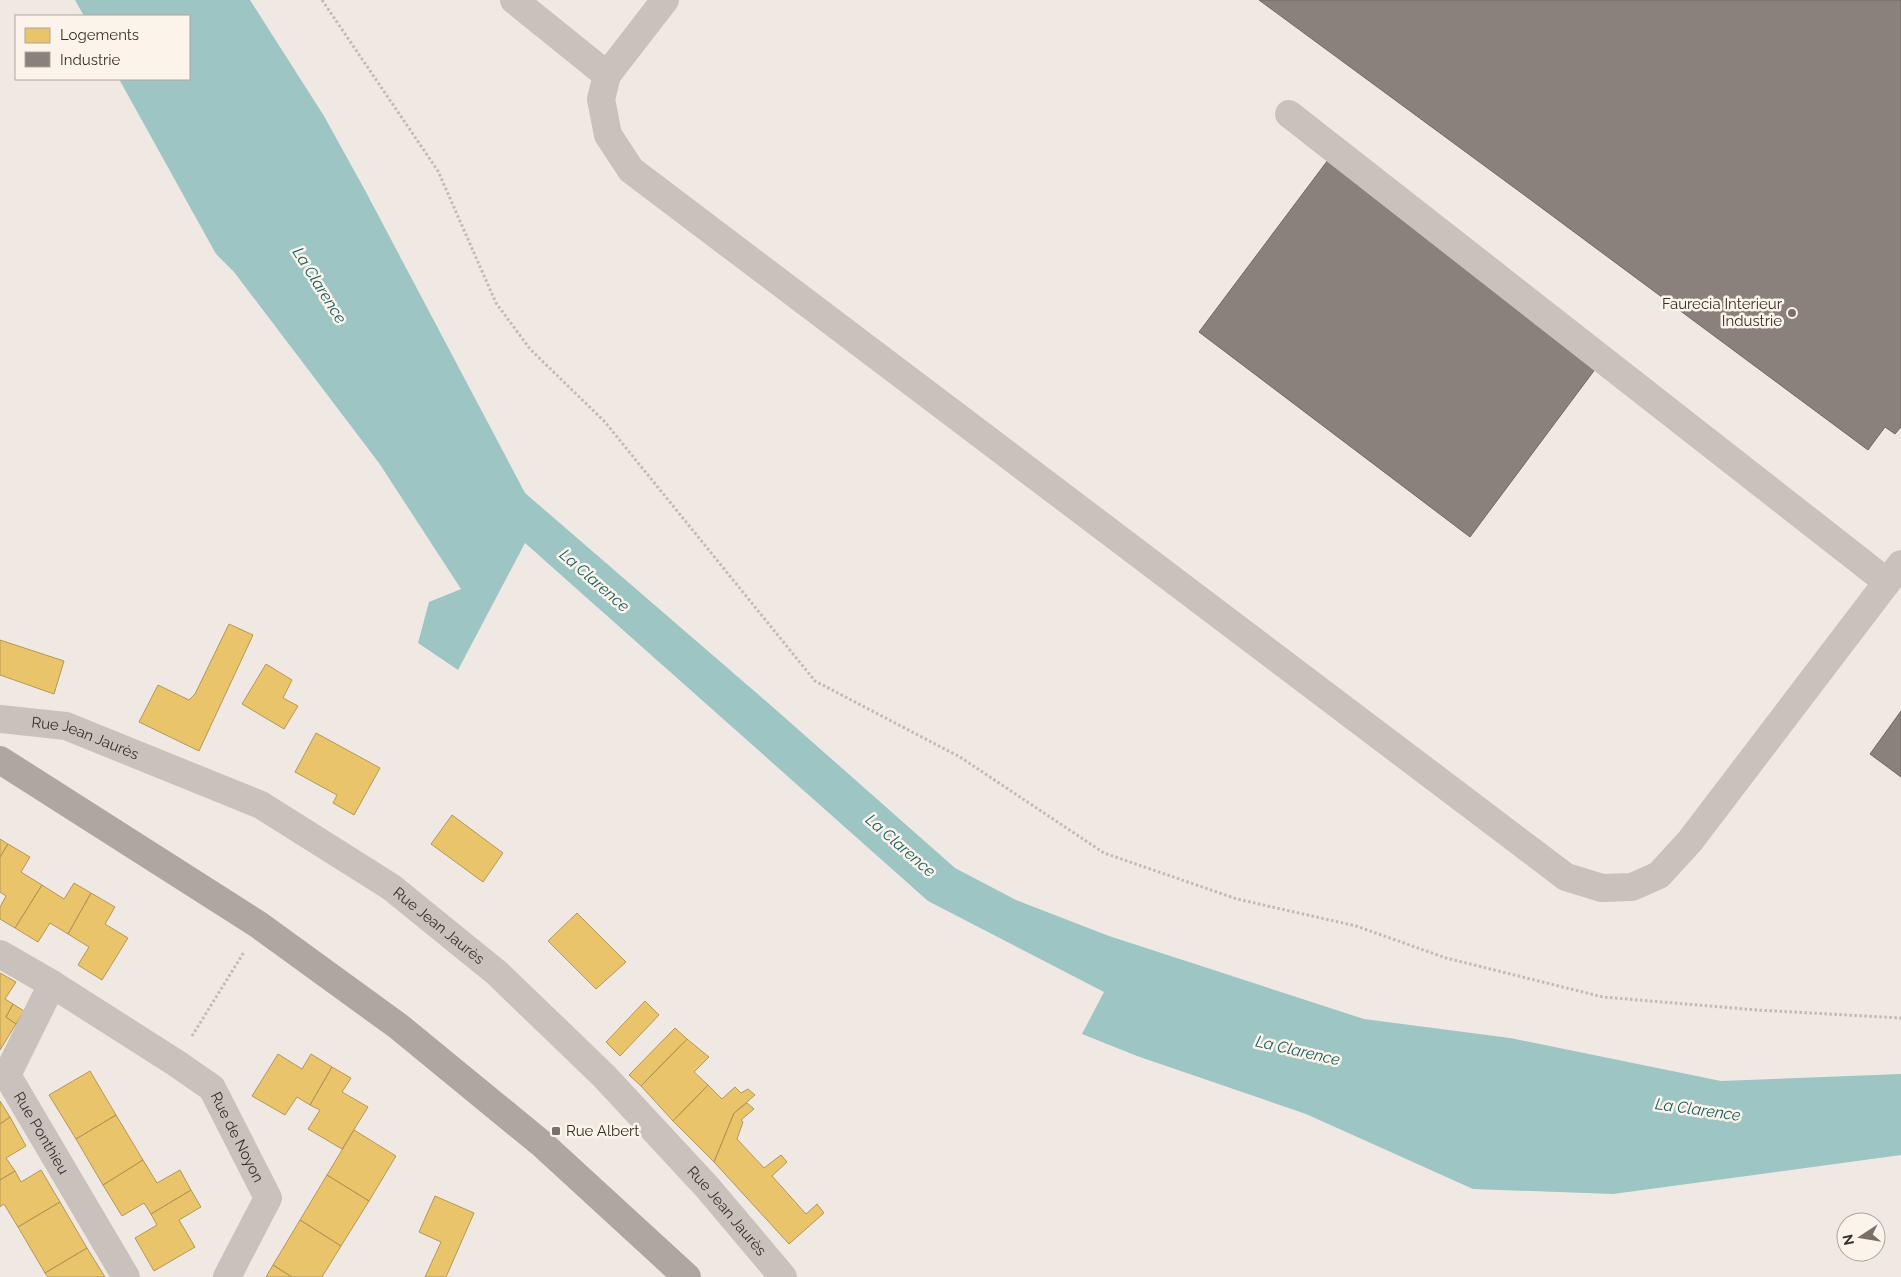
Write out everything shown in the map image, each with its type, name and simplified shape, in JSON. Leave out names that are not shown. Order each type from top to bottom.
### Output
[{"type":"main road","points":[[0,760],[259,925],[398,1026],[542,1144],[687,1277]]},
{"type":"street","points":[[514,0],[607,75]]},
{"type":"street","points":[[664,0],[607,75],[601,99],[608,135],[631,170],[1566,877],[1602,888],[1632,887],[1658,875],[1690,841],[1894,573],[1289,114]]},
{"type":"street","name":"Rue Jean Jaurès","points":[[0,719],[66,726],[261,805],[391,888],[497,973],[604,1076],[707,1188],[783,1277]]},
{"type":"street","points":[[0,954],[52,984]]},
{"type":"street","name":"Rue de Noyon","points":[[52,984],[212,1088],[268,1198],[227,1277]]},
{"type":"street","name":"Rue Ponthieu","points":[[52,984],[7,1075],[126,1277]]},
{"type":"path","points":[[322,0],[438,171],[496,303],[530,349],[604,422],[815,681],[960,757],[1104,853],[1237,899],[1356,926],[1446,958],[1603,997],[1757,1010],[1901,1018]]},
{"type":"path","points":[[176,1063],[244,950]]},
{"type":"water","name":"La Clarence","points":[[75,0],[250,0],[324,116],[525,493],[775,709],[955,868],[1016,900],[1109,936],[1364,1019],[1510,1038],[1721,1081],[1901,1074],[1901,1155],[1613,1194],[1473,1189],[1306,1114],[1137,1056],[1082,1034],[1104,992],[928,901],[525,543],[458,670],[418,643],[429,602],[461,589],[379,463],[234,272],[216,254],[120,80],[190,80],[190,15],[83,15]]},
{"type":"building: Logements","points":[[229,624],[253,635],[199,751],[139,722],[158,685],[189,700],[195,694]]},
{"type":"building: Logements","points":[[0,640],[64,661],[54,694],[0,675]]},
{"type":"building: Logements","points":[[266,664],[292,680],[283,698],[298,706],[284,729],[242,704]]},
{"type":"building: Logements","points":[[316,733],[380,768],[354,815],[333,803],[337,795],[295,772]]},
{"type":"building: Logements","points":[[452,815],[503,853],[483,882],[431,844]]},
{"type":"building: Logements","points":[[0,839],[8,844],[0,857]]},
{"type":"building: Logements","points":[[8,844],[30,857],[21,872],[42,885],[15,928],[0,919],[0,907],[6,896],[0,892],[0,857]]},
{"type":"building: Logements","points":[[74,883],[91,893],[68,934],[50,923],[38,942],[15,928],[42,885],[64,899]]},
{"type":"building: Logements","points":[[91,893],[115,907],[105,924],[128,938],[102,980],[78,965],[89,947],[68,934]]},
{"type":"building: Logements","points":[[577,913],[626,962],[596,989],[548,941]]},
{"type":"building: Logements","points":[[0,973],[16,982],[5,999],[13,1004],[6,1017],[16,1024],[0,1050]]},
{"type":"building: Logements","points":[[645,1001],[659,1015],[620,1056],[606,1042]]},
{"type":"building: Logements","points":[[13,1004],[24,1011],[16,1024],[6,1017]]},
{"type":"building: Logements","points":[[675,1028],[687,1039],[641,1086],[629,1075]]},
{"type":"building: Logements","points":[[687,1039],[709,1057],[694,1072],[708,1085],[673,1121],[641,1086]]},
{"type":"building: Logements","points":[[278,1054],[302,1069],[311,1054],[332,1067],[310,1105],[297,1097],[285,1115],[252,1096]]},
{"type":"building: Logements","points":[[332,1067],[351,1078],[342,1092],[368,1107],[342,1149],[308,1129],[320,1110],[310,1105]]},
{"type":"building: Logements","points":[[90,1071],[116,1115],[76,1139],[49,1095]]},
{"type":"building: Logements","points":[[708,1085],[722,1099],[735,1087],[741,1093],[748,1089],[755,1095],[734,1113],[714,1162],[673,1121]]},
{"type":"building: Logements","points":[[0,1101],[10,1117],[0,1124]]},
{"type":"building: Logements","points":[[747,1103],[754,1109],[741,1120],[743,1122],[737,1139],[764,1168],[781,1155],[787,1162],[772,1176],[806,1214],[817,1204],[824,1213],[789,1244],[714,1162],[734,1113]]},
{"type":"building: Logements","points":[[116,1115],[143,1160],[103,1185],[76,1139]]},
{"type":"building: Logements","points":[[10,1117],[26,1146],[6,1158],[15,1171],[0,1180],[0,1124]]},
{"type":"building: Logements","points":[[354,1130],[396,1156],[369,1201],[327,1175]]},
{"type":"building: Logements","points":[[143,1160],[157,1183],[180,1170],[191,1190],[151,1214],[144,1203],[122,1216],[103,1185]]},
{"type":"building: Logements","points":[[41,1170],[60,1202],[18,1227],[4,1204],[0,1207],[0,1180],[15,1171],[21,1182]]},
{"type":"building: Logements","points":[[327,1175],[369,1201],[341,1246],[300,1220]]},
{"type":"building: Logements","points":[[191,1190],[201,1207],[179,1220],[195,1247],[154,1271],[135,1238],[157,1225],[151,1214]]},
{"type":"building: Logements","points":[[435,1196],[474,1213],[446,1277],[425,1277],[441,1242],[419,1232]]},
{"type":"building: Logements","points":[[60,1202],[87,1248],[45,1273],[18,1227]]},
{"type":"building: Logements","points":[[300,1220],[341,1246],[322,1277],[292,1277],[273,1265]]},
{"type":"building: Logements","points":[[87,1248],[105,1277],[48,1277],[45,1273]]},
{"type":"building: Logements","points":[[273,1265],[292,1277],[266,1277]]},
{"type":"building: Industrie","name":"Faurecia Interieur Industrie","points":[[1259,0],[1901,0],[1901,427],[1895,434],[1885,427],[1868,450]]},
{"type":"building: Industrie","points":[[1328,160],[1599,364],[1470,537],[1199,332]]},
{"type":"building: Industrie","points":[[1901,711],[1901,777],[1870,754]]},
{"type":"place","name":"Faurecia Interieur Industrie","points":[[1792,313]]},
{"type":"place","name":"Rue Albert","points":[[556,1131]]}]
